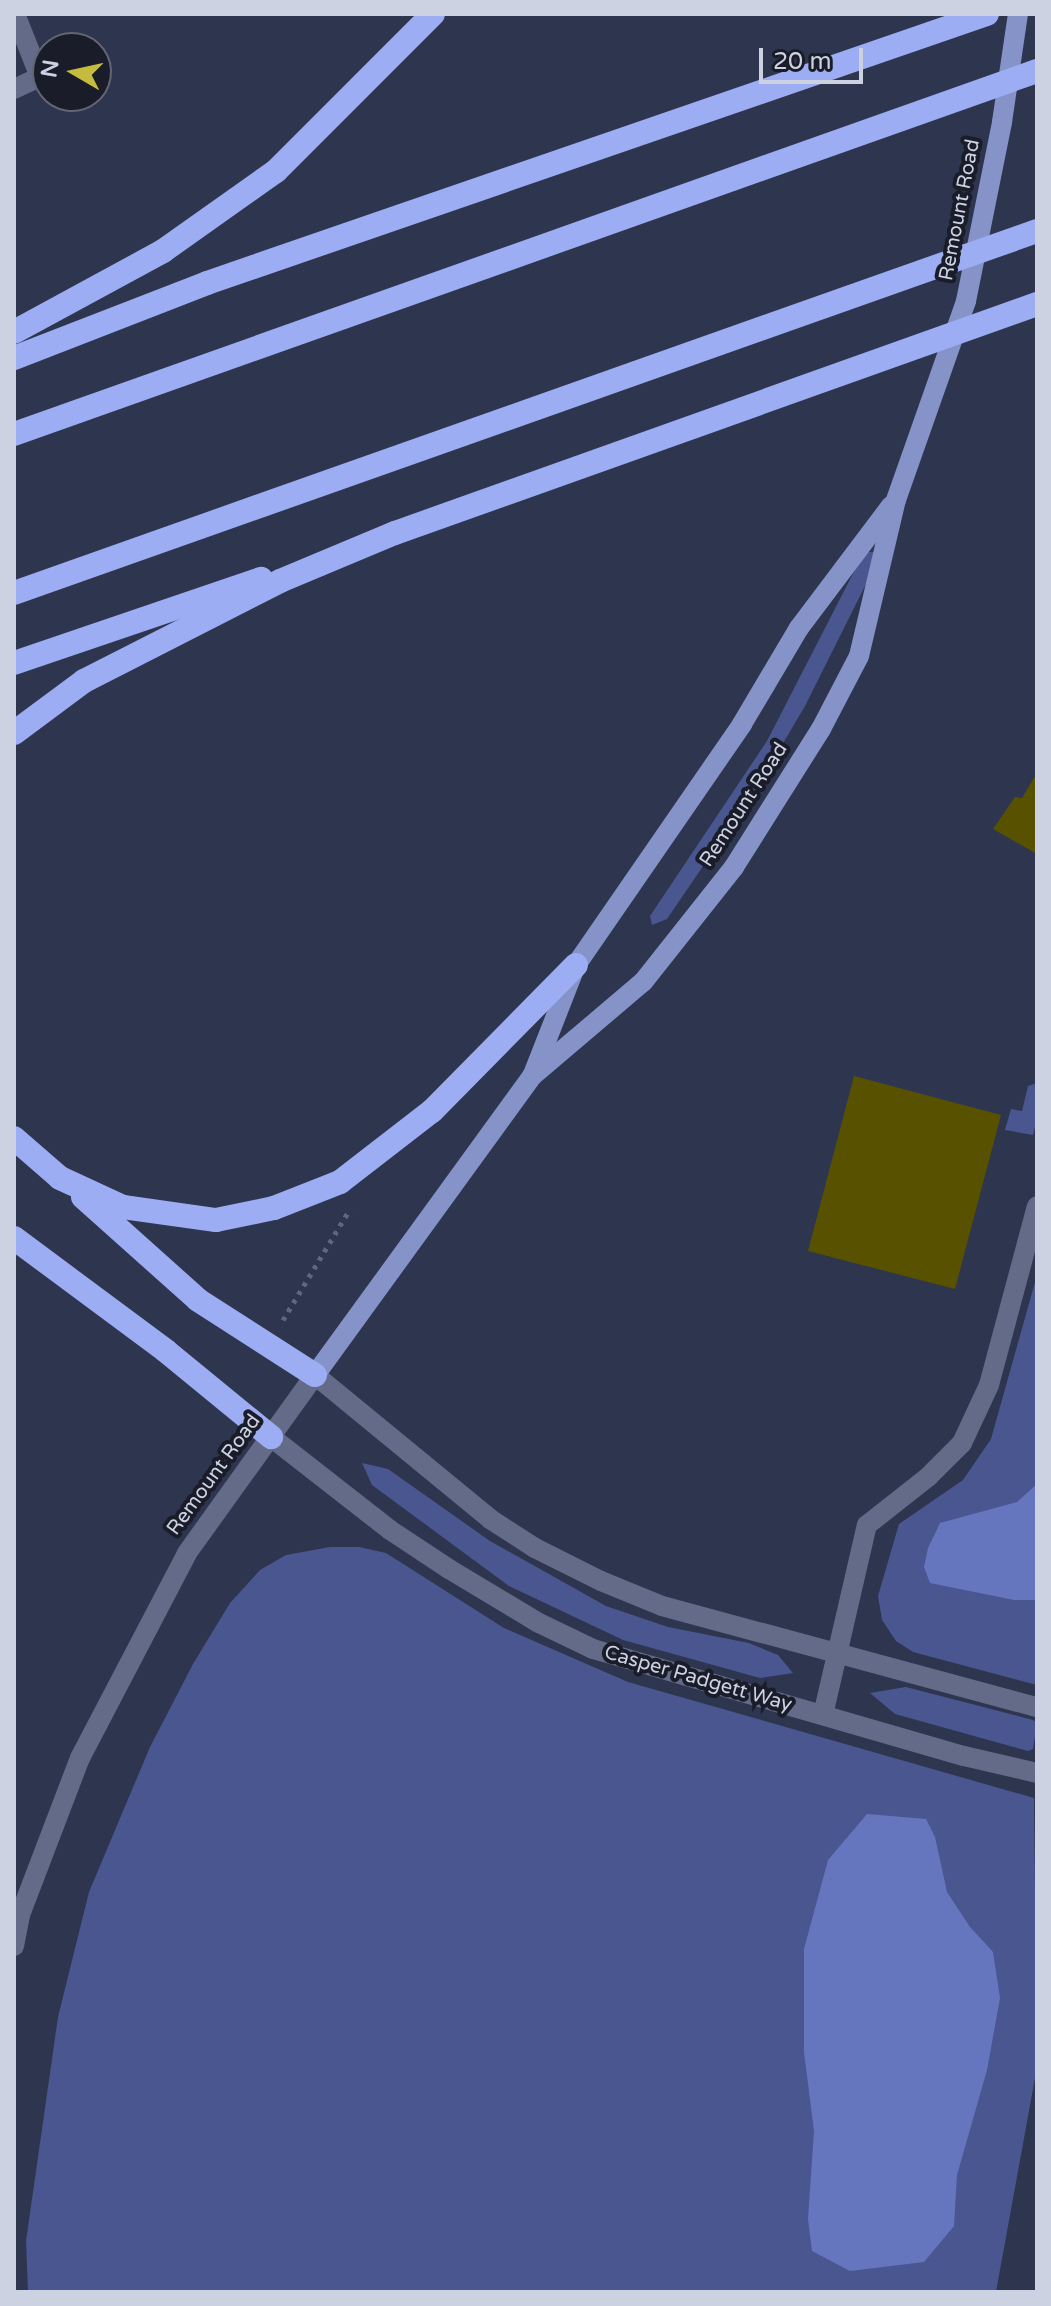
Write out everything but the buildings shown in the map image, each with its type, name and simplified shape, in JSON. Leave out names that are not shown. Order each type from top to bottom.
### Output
[{"type":"highway","points":[[14,332],[163,251],[276,171],[433,14]]},
{"type":"highway","points":[[14,358],[207,283],[987,14]]},
{"type":"highway","points":[[14,434],[1037,71]]},
{"type":"highway","points":[[14,593],[1037,231]]},
{"type":"highway","points":[[14,663],[395,533],[1037,304]]},
{"type":"highway","points":[[14,733],[84,681],[280,581],[395,533]]},
{"type":"highway","points":[[60,1178],[123,1207],[216,1220],[274,1208],[340,1182],[432,1111],[576,965]]},
{"type":"highway","points":[[14,1138],[198,1300],[315,1375]]},
{"type":"highway","points":[[14,1238],[166,1351],[271,1437]]},
{"type":"main road","name":"Remount Road","points":[[315,1375],[532,1076],[643,982],[734,867],[814,742],[859,656],[896,500],[966,301],[1002,122],[1018,14]]},
{"type":"main road","name":"Remount Road","points":[[532,1076],[576,965],[742,724],[799,628],[896,500]]},
{"type":"street","points":[[14,89],[40,77],[15,14]]},
{"type":"street","points":[[823,1715],[867,1525],[928,1477],[962,1443],[989,1385],[1036,1209]]},
{"type":"street","points":[[315,1375],[451,1490],[535,1548],[601,1581],[662,1606],[840,1651],[1037,1707]]},
{"type":"street","name":"Remount Road","points":[[14,1946],[20,1915],[80,1758],[187,1553],[315,1375]]},
{"type":"street","name":"Casper Padgett Way","points":[[271,1437],[390,1530],[539,1623],[593,1649],[653,1669],[964,1756],[1037,1773]]},
{"type":"path","points":[[283,1321],[352,1206],[359,1203]]},
{"type":"shaded area","points":[[874,552],[872,572],[805,706],[759,784],[667,919],[652,925],[650,916],[767,741],[862,556]]},
{"type":"shaded area","points":[[1037,1083],[1037,1120],[1033,1135],[1005,1130],[1011,1109],[1022,1111],[1028,1086]]},
{"type":"shaded area","points":[[1037,1275],[1037,1685],[913,1652],[896,1641],[882,1620],[878,1596],[899,1524],[963,1480],[991,1439]]},
{"type":"shaded area","points":[[362,1463],[388,1469],[490,1541],[606,1606],[668,1627],[749,1643],[778,1655],[793,1673],[760,1678],[623,1640],[509,1586],[372,1485]]},
{"type":"shaded area","points":[[1037,1484],[1037,1600],[1014,1600],[930,1583],[924,1567],[928,1548],[940,1523],[1017,1502]]},
{"type":"shaded area","points":[[330,1547],[359,1547],[386,1553],[504,1628],[628,1682],[1034,1798],[1037,2067],[996,2292],[28,2292],[26,2241],[58,2017],[89,1892],[150,1747],[193,1664],[230,1603],[260,1570],[286,1555]]},
{"type":"shaded area","points":[[906,1687],[1033,1720],[1037,1723],[1033,1749],[1028,1751],[895,1714],[870,1693]]},
{"type":"shaded area","points":[[867,1814],[926,1819],[935,1837],[947,1892],[970,1927],[993,1952],[1000,1998],[987,2070],[957,2175],[954,2226],[924,2262],[850,2271],[812,2251],[808,2219],[814,2131],[804,2052],[804,1949],[828,1860]]}]
